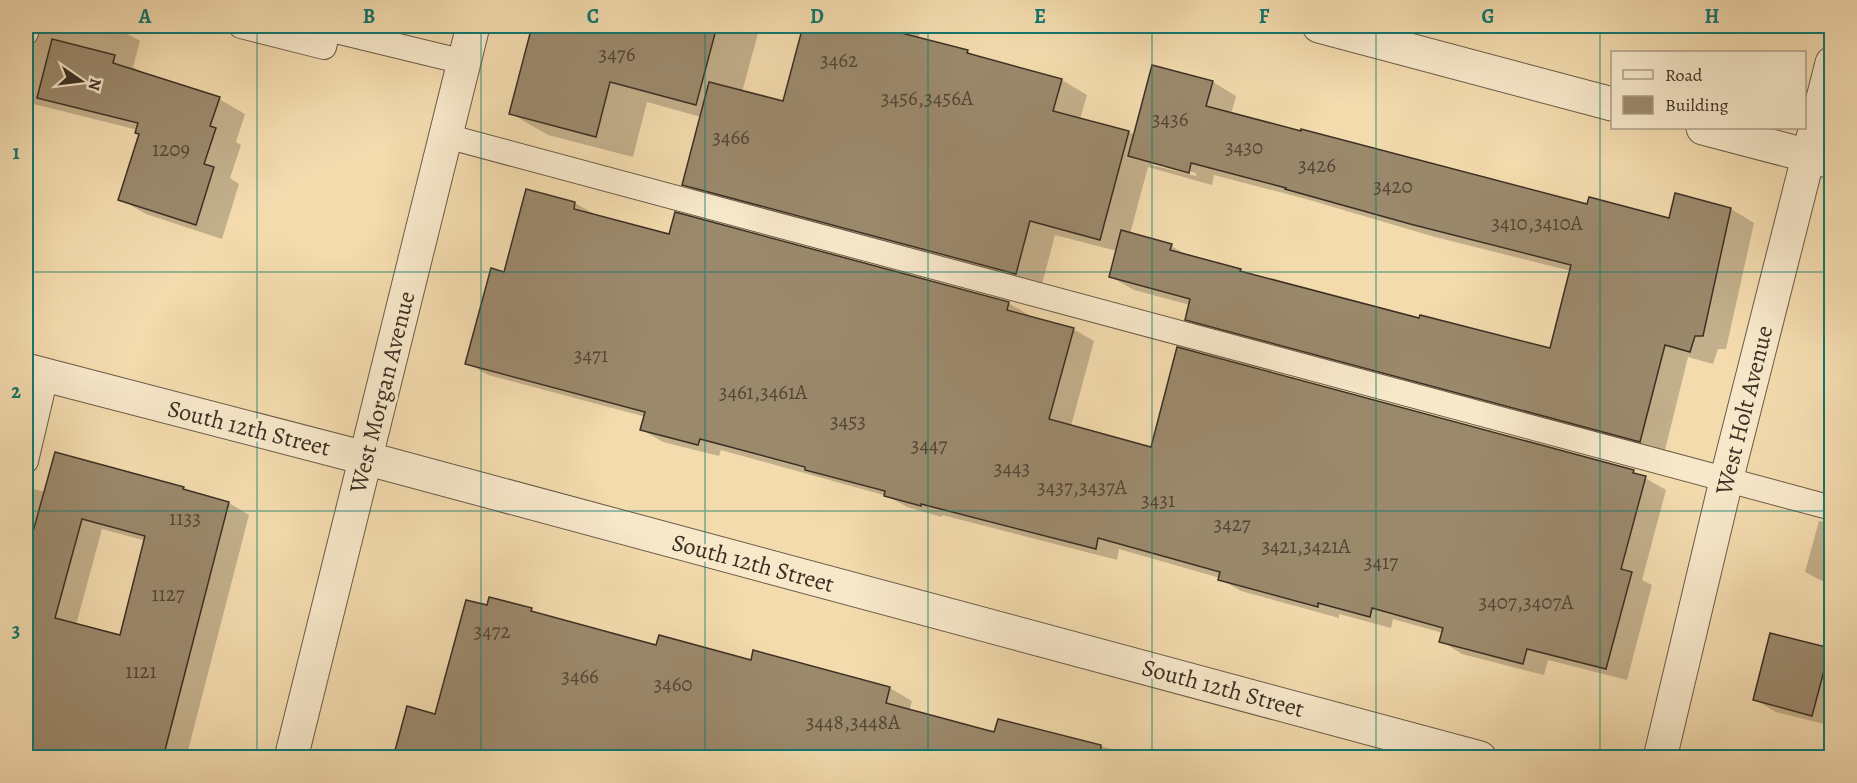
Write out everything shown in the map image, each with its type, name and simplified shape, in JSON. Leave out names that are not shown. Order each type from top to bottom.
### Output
[{"type":"street","name":"West Morgan Avenue","points":[[291,758],[473,26]]},
{"type":"street","points":[[1319,26],[1611,104]]},
{"type":"street","name":"West Holt Avenue","points":[[1660,758],[1726,481],[1820,158],[1832,63]]},
{"type":"street","points":[[1707,129],[1820,158]]},
{"type":"street","name":"South 12th Street","points":[[36,373],[365,458],[1480,758]]},
{"type":"lane","points":[[26,33],[28,26]]},
{"type":"lane","points":[[241,26],[324,47],[329,27],[464,62]]},
{"type":"lane","points":[[446,136],[1832,508]]},
{"type":"lane","points":[[26,461],[36,373]]},
{"type":"building","points":[[532,26],[717,26],[696,105],[610,82],[596,137],[509,114]]},
{"type":"building","points":[[803,26],[874,26],[968,50],[967,53],[1062,79],[1053,111],[1129,131],[1100,240],[1030,221],[1016,274],[682,185],[709,82],[783,101]]},
{"type":"building","points":[[52,39],[115,55],[113,63],[220,97],[210,126],[216,128],[204,164],[214,167],[196,225],[118,200],[139,134],[135,133],[138,123],[37,98]]},
{"type":"building","points":[[1152,65],[1213,81],[1206,106],[1587,204],[1589,197],[1669,218],[1675,193],[1731,208],[1703,336],[1695,336],[1690,352],[1665,345],[1640,442],[1185,320],[1190,299],[1109,277],[1121,230],[1172,244],[1170,250],[1241,269],[1240,271],[1419,318],[1420,315],[1550,348],[1571,265],[1410,224],[1191,163],[1189,173],[1128,156]]},
{"type":"building","points":[[526,189],[575,202],[574,209],[669,234],[675,212],[1009,302],[1007,310],[1074,328],[1049,419],[1151,447],[1177,347],[1634,470],[1633,473],[1646,476],[1621,569],[1632,572],[1606,669],[1527,649],[1523,664],[1439,642],[1443,628],[1372,608],[1370,617],[1318,603],[1318,607],[1218,580],[1220,572],[1098,538],[1096,549],[921,504],[921,506],[884,496],[885,491],[805,470],[805,467],[700,439],[698,445],[640,430],[645,412],[465,364],[491,268],[504,272]]},
{"type":"building","points":[[55,452],[184,487],[183,489],[229,502],[163,758],[26,758],[26,557]],"holes":[[[82,519],[145,536],[120,635],[55,618]]]},
{"type":"building","points":[[489,597],[532,608],[531,611],[656,645],[659,635],[751,660],[753,650],[890,687],[886,703],[994,732],[998,719],[1101,745],[1100,758],[393,758],[407,706],[435,714],[466,600],[487,605]]},
{"type":"building","points":[[1770,633],[1830,648],[1812,716],[1753,700]]}]
